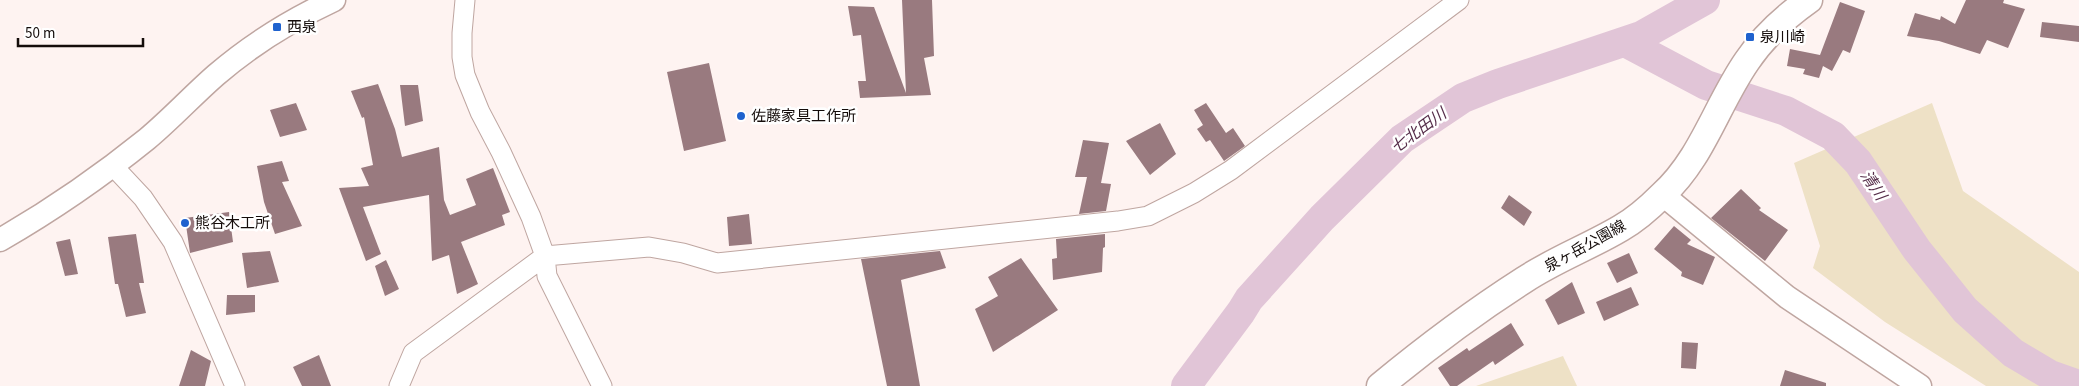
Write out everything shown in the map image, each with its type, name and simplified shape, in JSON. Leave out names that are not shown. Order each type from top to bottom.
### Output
[{"type":"main road","name":"泉ヶ岳公園線","points":[[1380,386],[1426,348],[1525,279],[1622,228],[1663,195],[1683,172],[1708,132],[1745,63],[1793,5]]},
{"type":"street","points":[[0,240],[42,215],[113,166],[252,47],[287,24],[334,0]]},
{"type":"street","points":[[465,0],[462,33],[465,75],[480,112],[531,217],[545,256],[547,276],[602,386]]},
{"type":"street","points":[[399,386],[413,353],[545,256],[649,247],[683,253],[717,263],[1118,221],[1148,216],[1194,193],[1231,170],[1459,0]]},
{"type":"street","points":[[113,166],[143,198],[173,242],[235,386]]},
{"type":"street","points":[[1663,195],[1787,297],[1920,386]]},
{"type":"shaded area","points":[[1932,103],[1963,191],[2079,272],[2079,386],[1986,386],[1885,322],[1813,268],[1820,246],[1794,163]]},
{"type":"shaded area","points":[[1563,356],[1577,386],[1476,386]]},
{"type":"building","points":[[902,0],[932,0],[934,56],[924,58],[931,95],[860,98],[858,81],[866,81],[861,35],[853,36],[848,6],[874,7],[906,93]]},
{"type":"building","points":[[1966,0],[2004,0],[2003,3],[2025,9],[2008,48],[1987,40],[1980,54],[1939,41],[1907,36],[1915,13],[1940,20],[1941,16],[1955,24]]},
{"type":"building","points":[[1840,2],[1865,11],[1850,53],[1843,50],[1832,71],[1823,66],[1819,78],[1803,74],[1805,69],[1787,66],[1790,49],[1820,55]]},
{"type":"building","points":[[2042,22],[2079,26],[2079,42],[2040,37]]},
{"type":"building","points":[[709,63],[726,141],[684,151],[667,72]]},
{"type":"building","points":[[378,84],[395,129],[402,157],[439,147],[444,200],[450,215],[476,205],[466,179],[493,168],[510,212],[502,215],[505,225],[461,242],[478,284],[457,294],[449,255],[432,261],[429,195],[363,207],[381,254],[366,261],[339,188],[369,186],[361,168],[373,165],[364,117],[362,118],[351,91]]},
{"type":"building","points":[[400,85],[418,85],[423,121],[405,126]]},
{"type":"building","points":[[296,103],[307,130],[280,137],[270,110]]},
{"type":"building","points":[[1206,103],[1226,133],[1233,128],[1245,146],[1224,161],[1210,140],[1206,142],[1197,129],[1203,125],[1194,110]]},
{"type":"building","points":[[1160,123],[1176,154],[1150,175],[1126,141]]},
{"type":"building","points":[[1083,140],[1109,143],[1101,183],[1111,184],[1106,211],[1079,214],[1087,177],[1075,177]]},
{"type":"building","points":[[282,161],[289,181],[282,182],[302,226],[275,234],[264,202],[257,166]]},
{"type":"building","points":[[1741,189],[1761,208],[1759,210],[1788,230],[1765,261],[1711,218]]},
{"type":"building","points":[[1509,195],[1532,212],[1524,226],[1501,208]]},
{"type":"building","points":[[229,212],[233,242],[190,253],[185,218]]},
{"type":"building","points":[[749,214],[752,244],[729,246],[727,217]]},
{"type":"building","points":[[1674,226],[1691,240],[1687,244],[1715,257],[1703,285],[1681,276],[1682,272],[1654,249]]},
{"type":"building","points":[[136,234],[144,283],[139,283],[146,313],[126,317],[118,284],[115,284],[108,237]]},
{"type":"building","points":[[1105,234],[1102,272],[1053,280],[1052,259],[1057,258],[1056,239]]},
{"type":"building","points":[[70,239],[78,274],[65,276],[56,242]]},
{"type":"building","points":[[270,251],[279,282],[247,288],[242,253]]},
{"type":"building","points":[[940,251],[946,268],[901,280],[920,386],[887,386],[861,259]]},
{"type":"building","points":[[1629,253],[1638,273],[1617,283],[1607,263]]},
{"type":"building","points":[[1021,258],[1058,310],[993,352],[975,309],[998,296],[988,277]]},
{"type":"building","points":[[386,260],[399,289],[385,296],[375,266]]},
{"type":"building","points":[[1572,282],[1585,313],[1558,325],[1545,300]]},
{"type":"building","points":[[1631,287],[1639,305],[1604,321],[1596,302]]},
{"type":"building","points":[[227,295],[255,295],[255,312],[226,315]]},
{"type":"building","points":[[1511,323],[1524,345],[1495,365],[1493,361],[1457,386],[1450,386],[1438,368],[1467,348],[1469,351]]},
{"type":"building","points":[[1682,342],[1698,343],[1696,369],[1681,368]]},
{"type":"building","points":[[191,350],[211,361],[205,386],[179,386]]},
{"type":"building","points":[[319,355],[331,386],[302,386],[293,367]]},
{"type":"building","points":[[1785,370],[1826,383],[1826,386],[1780,386]]},
{"type":"waterway","name":"七北田川","points":[[1186,386],[1249,299],[1322,218],[1402,139],[1463,98],[1498,84],[1641,36],[1705,0]]},
{"type":"waterway","name":"清川","points":[[1625,42],[1706,85],[1786,111],[1833,136],[1858,162],[1917,250],[1965,310],[2013,353],[2050,375],[2079,385]]},
{"type":"place","name":"西泉","points":[[277,27]]},
{"type":"place","name":"泉川崎","points":[[1750,37]]},
{"type":"place","name":"佐藤家具工作所","points":[[741,116]]},
{"type":"place","name":"熊谷木工所","points":[[185,223]]}]
